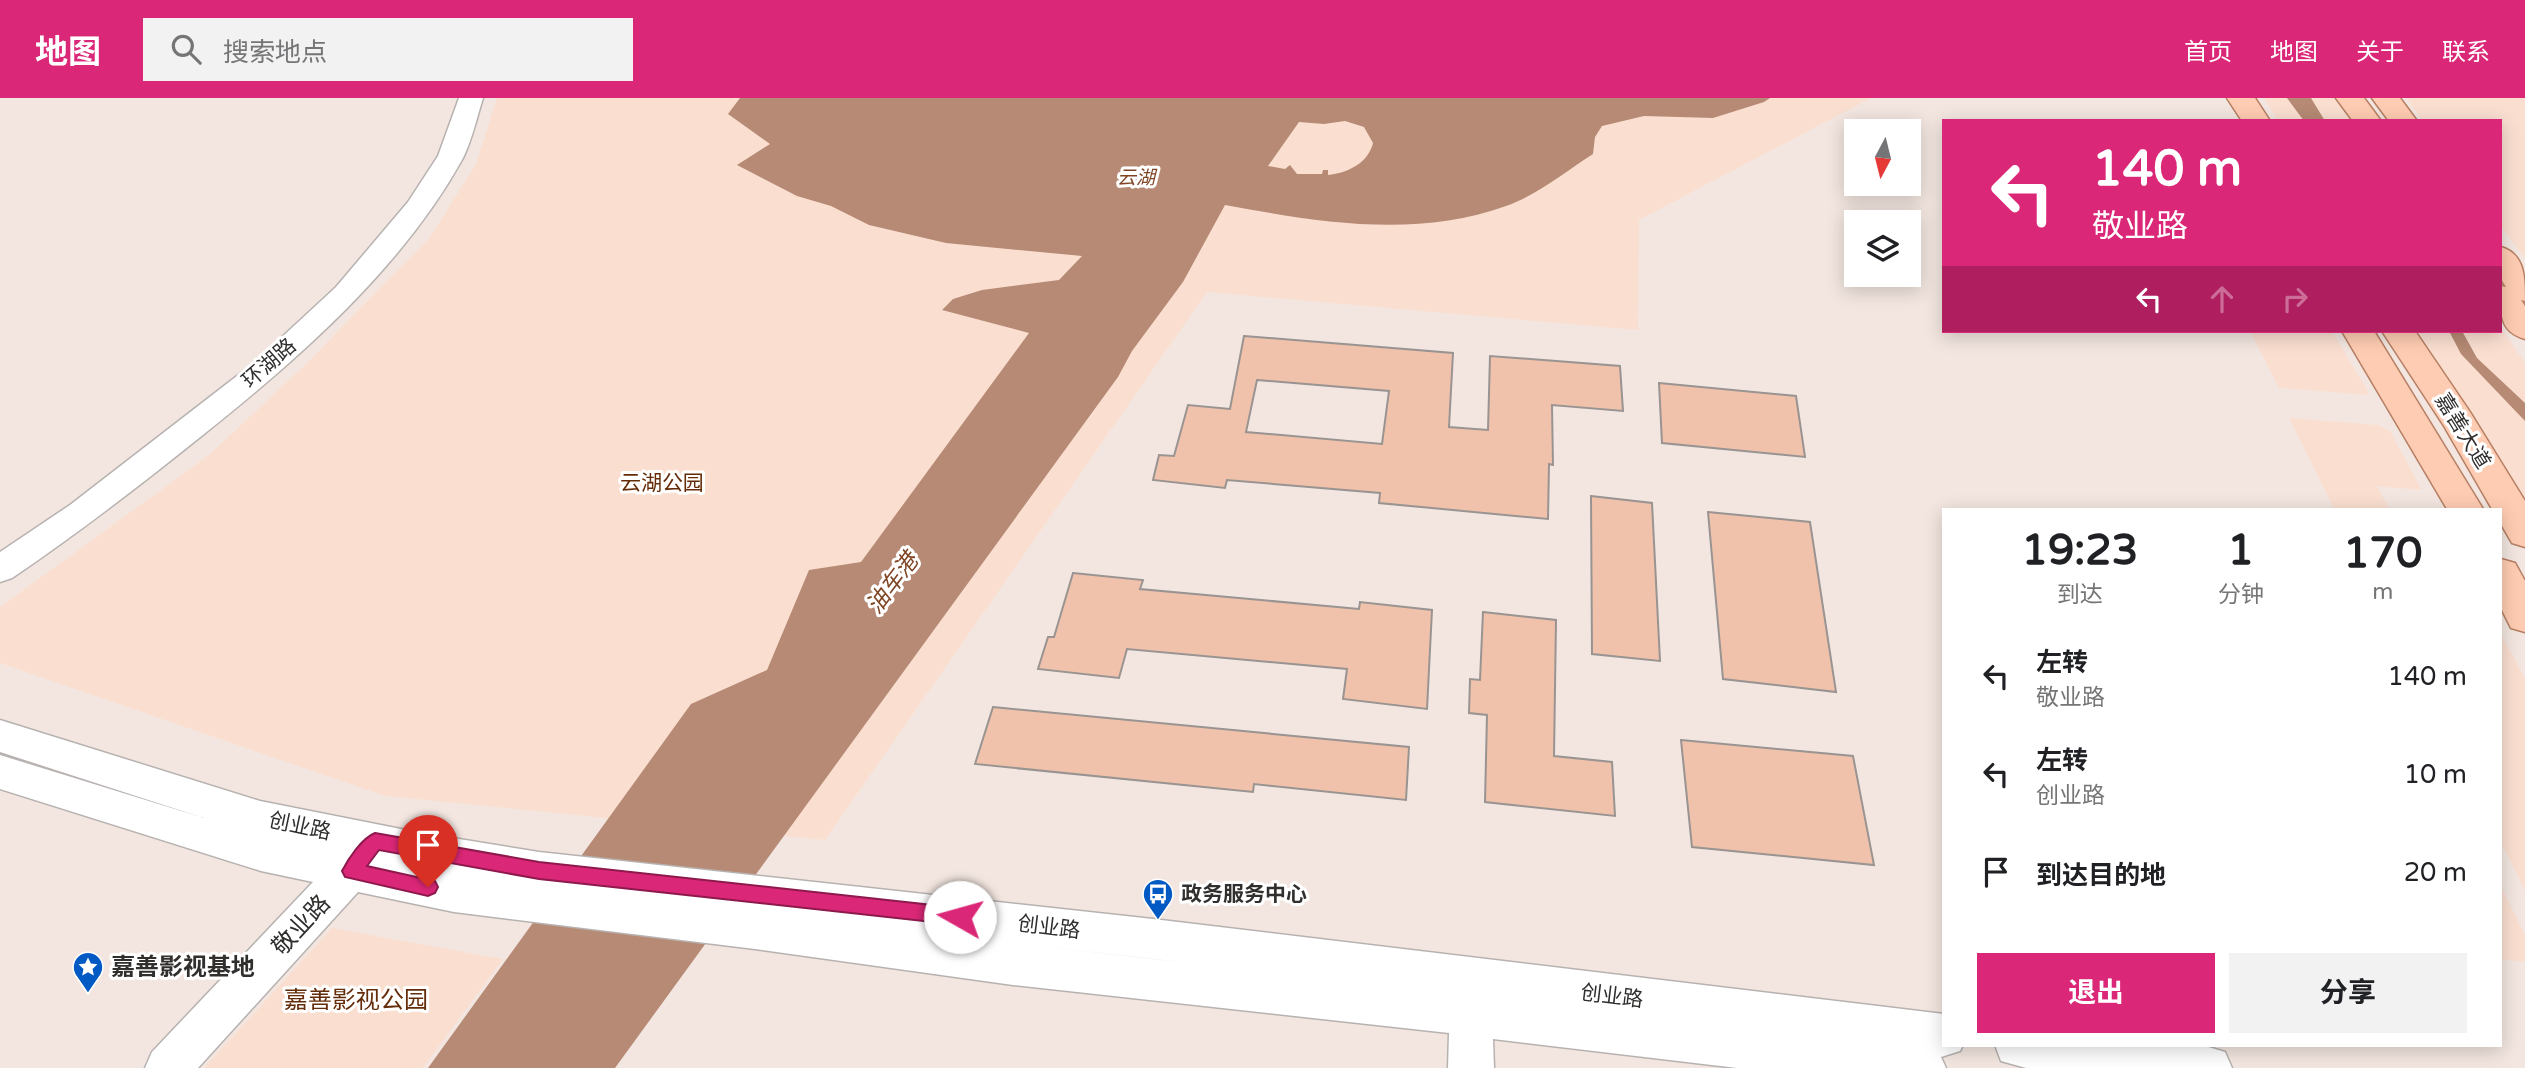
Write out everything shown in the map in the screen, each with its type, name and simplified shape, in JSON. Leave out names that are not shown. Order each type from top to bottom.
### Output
[{"type":"main road","points":[[2217,98],[2229,119]]},
{"type":"main road","points":[[2241,98],[2255,119]]},
{"type":"main road","points":[[2350,98],[2366,119]]},
{"type":"main road","points":[[2386,98],[2402,119]]},
{"type":"main road","points":[[2502,258],[2525,290]]},
{"type":"main road","points":[[2502,297],[2525,328]]},
{"type":"main road","name":"嘉善大道","points":[[2359,333],[2464,508]]},
{"type":"main road","name":"嘉善大道","points":[[2399,333],[2458,420],[2525,533]]},
{"type":"main road","points":[[2502,575],[2525,617]]},
{"type":"street","name":"环湖路","points":[[0,547],[183,419],[257,362],[340,284],[433,168],[458,98]]},
{"type":"street","name":"环湖路","points":[[0,569],[82,514],[255,377],[346,293],[418,207],[451,156],[471,98]]},
{"type":"street","name":"创业路","points":[[0,736],[260,818],[454,893],[527,886],[761,912],[1013,965],[1464,1002],[1942,1036]]},
{"type":"street","name":"创业路","points":[[0,772],[261,853],[363,856]]},
{"type":"street","name":"敬业路","points":[[168,1068],[363,856]]},
{"type":"street","name":"创业路","points":[[1464,1002],[1923,1068]]},
{"type":"street","points":[[1454,1068],[1464,1002]]},
{"type":"street","points":[[1464,1002],[1471,1068]]},
{"type":"street","points":[[2034,1047],[2210,1068]]},
{"type":"shaded area","points":[[0,98],[2525,98],[2525,1068],[0,1068]]},
{"type":"green space","name":"云湖公园","points":[[497,98],[1871,98],[1639,220],[1638,330],[1207,292],[825,840],[385,796],[0,663],[0,607],[209,455],[307,363],[430,237],[476,164]]},
{"type":"green space","points":[[2264,98],[2338,98],[2353,119],[2277,119]]},
{"type":"green space","points":[[2406,98],[2525,98],[2525,258],[2502,227],[2502,119],[2422,119]]},
{"type":"green space","points":[[2502,329],[2525,363],[2525,506],[2416,333],[2502,333]]},
{"type":"green space","points":[[2251,333],[2333,333],[2370,395],[2279,388]]},
{"type":"green space","points":[[2289,418],[2378,425],[2390,431],[2422,490],[2377,486],[2388,508],[2334,508]]},
{"type":"green space","points":[[2502,636],[2525,678],[2525,891],[2502,844]]},
{"type":"green space","points":[[2502,888],[2525,935],[2525,962],[2502,959]]},
{"type":"green space","name":"嘉善影视公园","points":[[332,928],[503,959],[423,1068],[204,1068]]},
{"type":"water","points":[[740,98],[1770,98],[1713,118],[1644,116],[1602,126],[1595,137],[1593,154],[1529,196],[1472,216],[1401,225],[1366,224],[1295,217],[1225,205],[1183,282],[1132,351],[1118,377],[615,1068],[428,1068],[691,704],[767,670],[809,570],[861,562],[1029,333],[942,310],[953,299],[982,290],[1059,280],[1082,256],[946,243],[869,225],[831,206],[797,196],[737,165],[770,144],[728,114]],"holes":[[[1345,121],[1364,127],[1373,143],[1370,150],[1356,166],[1343,172],[1328,175],[1328,170],[1323,170],[1322,174],[1297,174],[1290,165],[1285,169],[1268,166],[1299,122],[1324,124]]]},
{"type":"water","points":[[2287,98],[2311,98],[2324,119],[2303,119]]},
{"type":"water","points":[[2450,333],[2463,333],[2477,358],[2525,403],[2525,421],[2461,354]]},
{"type":"building","points":[[1244,336],[1453,353],[1449,427],[1488,430],[1490,356],[1620,366],[1623,411],[1552,405],[1553,465],[1549,464],[1548,519],[1379,503],[1380,493],[1227,480],[1225,488],[1153,480],[1159,455],[1174,456],[1188,405],[1230,409]],"holes":[[[1257,380],[1389,391],[1382,444],[1246,432]]]},
{"type":"building","points":[[1659,383],[1796,396],[1805,457],[1662,443]]},
{"type":"building","points":[[1591,496],[1652,503],[1660,661],[1592,654]]},
{"type":"building","points":[[1708,512],[1810,522],[1836,692],[1723,679]]},
{"type":"building","points":[[1073,573],[1143,580],[1140,589],[1359,609],[1360,602],[1432,610],[1427,709],[1343,699],[1347,669],[1127,649],[1119,678],[1038,669],[1048,637],[1054,637]]},
{"type":"building","points":[[1483,612],[1556,620],[1554,756],[1612,762],[1615,816],[1485,802],[1487,715],[1469,713],[1470,679],[1480,680]]},
{"type":"building","points":[[993,707],[1409,747],[1406,800],[1254,784],[1253,792],[975,764]]},
{"type":"building","points":[[1681,740],[1853,756],[1874,865],[1692,847]]},
{"type":"place","name":"政务服务中心","points":[[1158,921]]},
{"type":"place","name":"嘉善影视基地","points":[[88,994]]},
{"type":"route","points":[[428,887],[352,871],[375,841],[539,870],[960,917]]},
{"type":"water label","name":"云湖","points":[[1136,177]]},
{"type":"water label","name":"油车港","points":[[892,583]]}]
